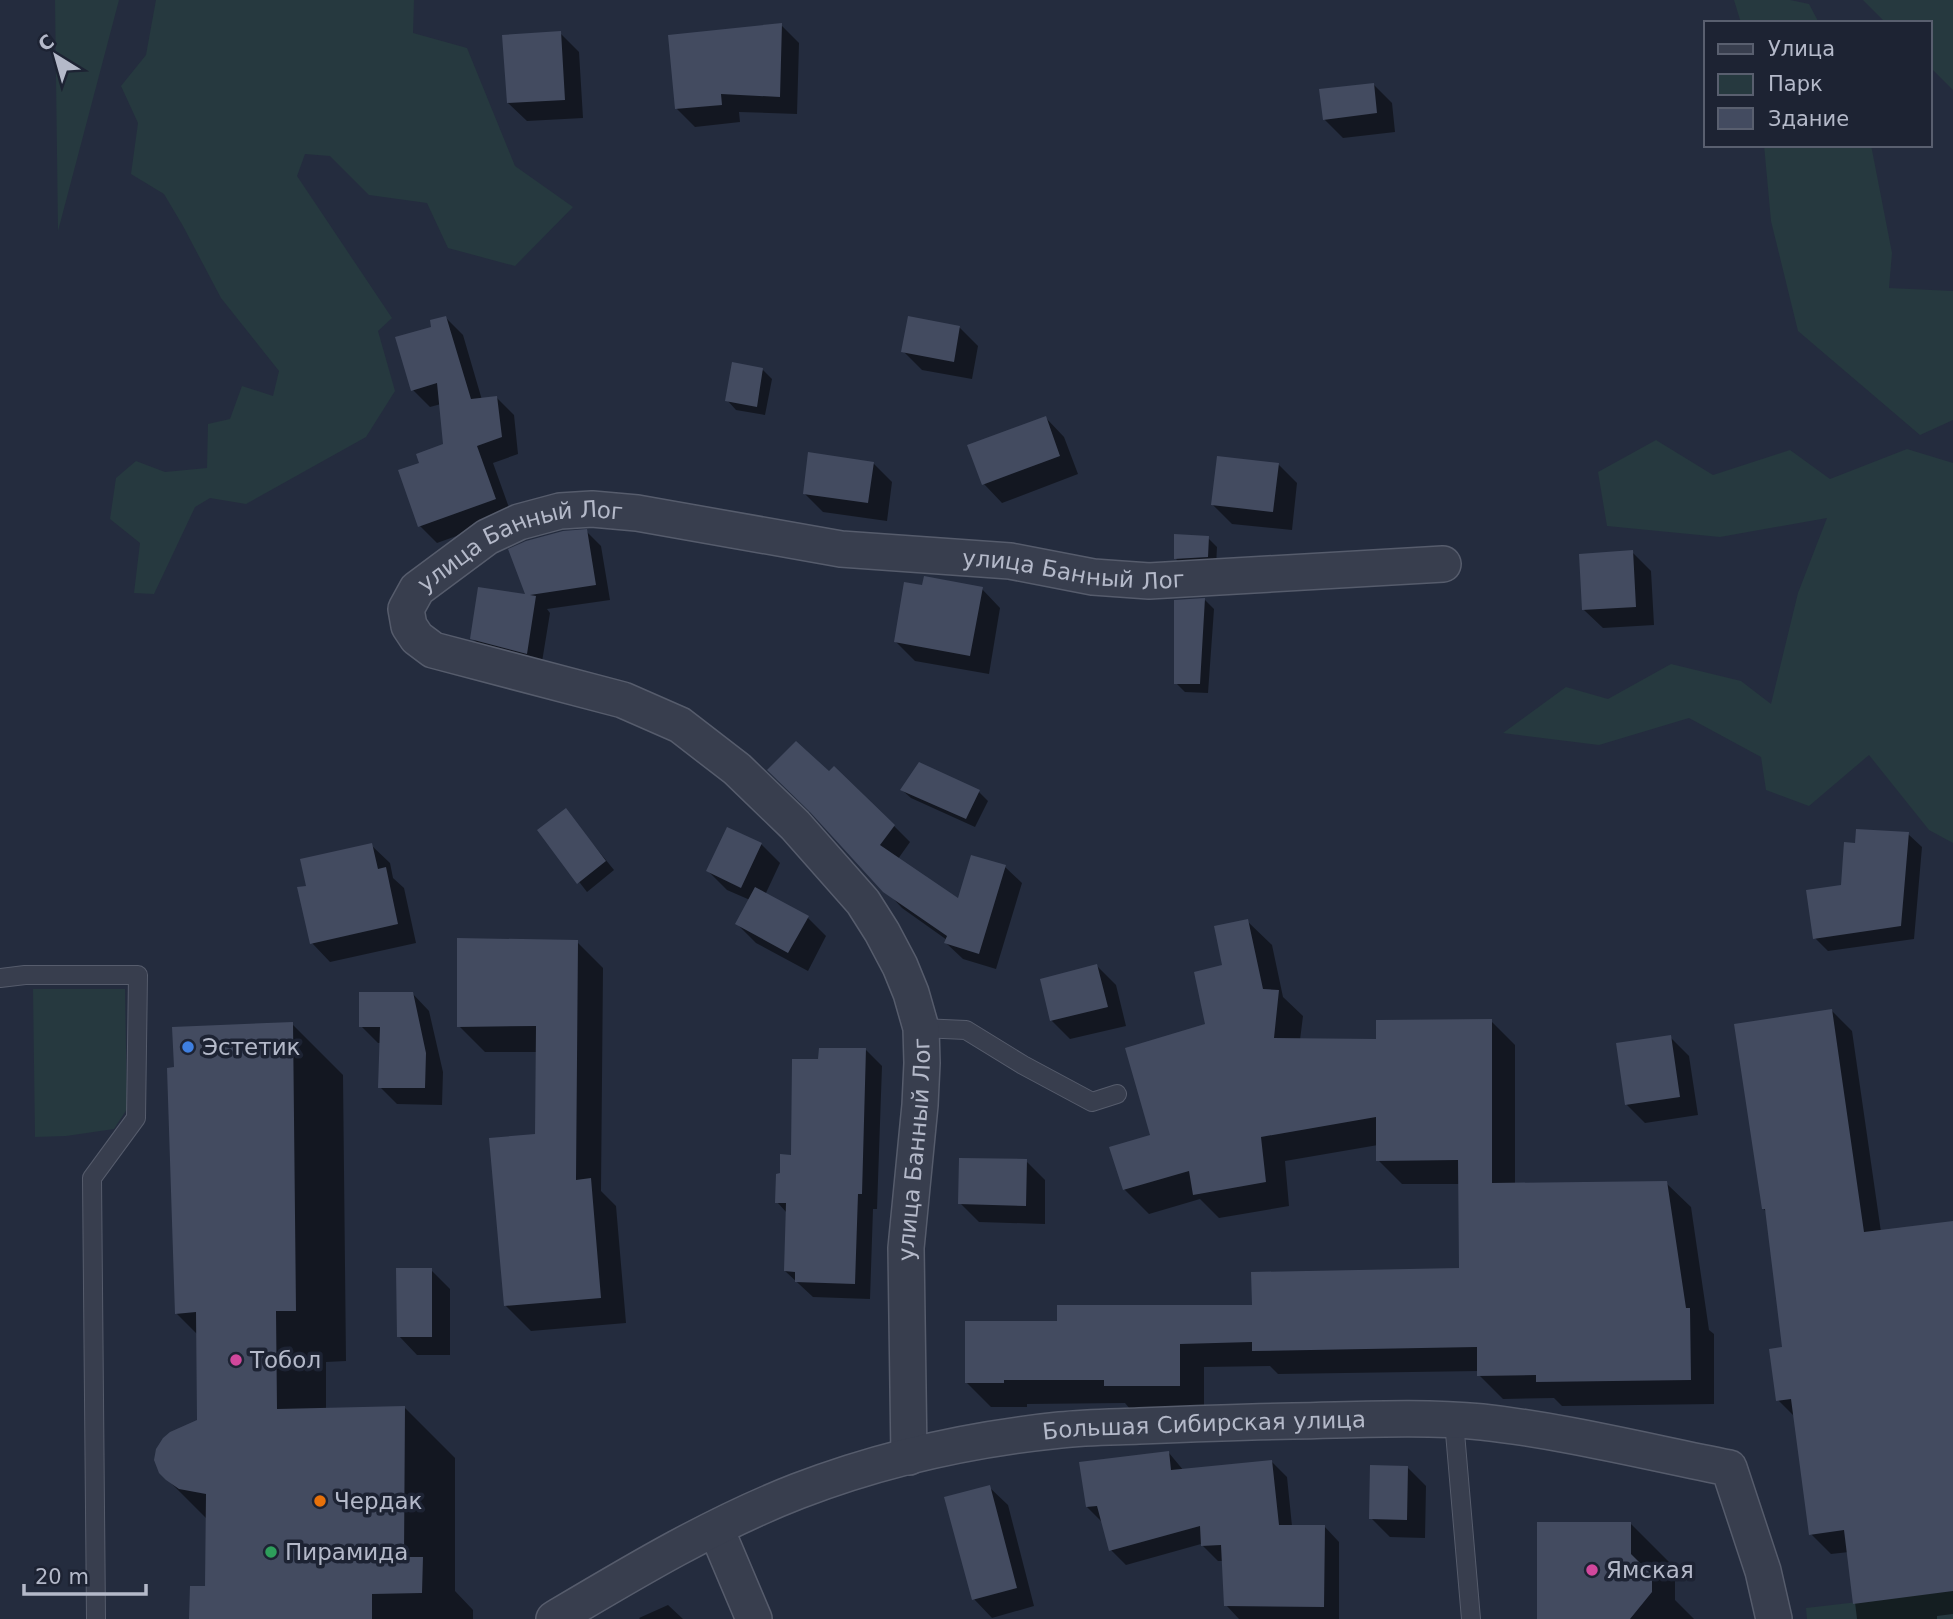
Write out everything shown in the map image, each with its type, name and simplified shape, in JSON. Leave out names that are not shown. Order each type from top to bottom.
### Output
[{"type":"street","name":"улица Банный Лог","points":[[909,1457],[906,1248],[922,1063],[921,1028],[900,966],[863,902],[795,825],[737,769],[681,725],[656,712],[586,689],[433,650],[418,638],[409,626],[406,609],[416,589],[487,537],[519,523],[560,511],[592,509],[637,513],[841,549],[1010,561],[1093,577],[1149,581],[1443,564]]},
{"type":"street","name":"Большая Сибирская улица","points":[[554,1619],[628,1575],[797,1491],[909,1457],[985,1440],[1062,1430],[1406,1419],[1481,1422],[1729,1468],[1763,1571],[1774,1619]]},
{"type":"street","points":[[716,1529],[754,1619]]},
{"type":"lane","points":[[0,978],[25,975],[138,975],[136,1118],[92,1178],[96,1619]]},
{"type":"lane","points":[[921,1028],[966,1030],[1023,1065],[1092,1102],[1117,1094]]},
{"type":"lane","points":[[1454,1421],[1471,1619]]},
{"type":"green space","points":[[55,0],[119,0],[58,231]]},
{"type":"green space","points":[[156,0],[414,0],[413,33],[467,48],[515,166],[573,207],[515,266],[448,248],[427,203],[369,195],[330,156],[305,154],[297,176],[392,318],[378,331],[395,391],[366,437],[246,504],[210,498],[195,507],[154,594],[134,593],[140,543],[110,519],[116,478],[136,461],[165,472],[207,468],[208,424],[230,419],[242,386],[273,396],[279,371],[221,298],[164,194],[131,174],[138,123],[121,86],[146,55]]},
{"type":"green space","points":[[1734,0],[1790,0],[1809,4],[1818,21],[1740,21]]},
{"type":"green space","points":[[1863,0],[1953,0],[1953,90],[1932,69],[1932,21],[1884,21]]},
{"type":"green space","points":[[1764,147],[1871,147],[1892,253],[1889,288],[1953,291],[1953,420],[1920,435],[1798,331],[1771,221]]},
{"type":"green space","points":[[1656,440],[1713,475],[1790,450],[1830,479],[1907,449],[1953,463],[1953,843],[1929,830],[1869,755],[1809,806],[1766,790],[1761,757],[1689,718],[1599,745],[1503,733],[1566,687],[1608,699],[1671,664],[1741,681],[1771,704],[1798,593],[1827,518],[1720,537],[1607,526],[1598,472]]},
{"type":"green space","points":[[33,989],[125,989],[127,1109],[114,1129],[66,1136],[35,1137]]},
{"type":"green space","points":[[1953,1591],[1953,1619],[1807,1619],[1806,1608]]},
{"type":"building","points":[[782,23],[780,97],[721,94],[722,105],[675,109],[668,35]]},
{"type":"building","points":[[561,31],[565,100],[507,103],[502,35]]},
{"type":"building","points":[[1374,83],[1377,113],[1323,120],[1319,89]]},
{"type":"building","points":[[446,316],[471,399],[497,396],[502,437],[477,446],[496,499],[418,527],[398,470],[419,463],[416,454],[443,444],[437,383],[411,391],[395,337],[431,327],[430,320]]},
{"type":"building","points":[[908,316],[960,326],[954,362],[901,352]]},
{"type":"building","points":[[732,362],[763,368],[757,407],[725,401]]},
{"type":"building","points":[[1046,416],[1060,456],[982,485],[967,445]]},
{"type":"building","points":[[808,452],[874,462],[868,503],[803,494]]},
{"type":"building","points":[[1217,456],[1279,463],[1273,512],[1211,505]]},
{"type":"building","points":[[587,529],[596,585],[530,595],[536,596],[527,654],[470,639],[478,587],[525,594],[508,549],[563,531]]},
{"type":"building","points":[[1174,534],[1209,536],[1208,557],[1174,559]]},
{"type":"building","points":[[1633,550],[1636,607],[1582,610],[1579,554]]},
{"type":"building","points":[[924,576],[983,587],[970,656],[894,642],[904,582],[922,585]]},
{"type":"building","points":[[1205,598],[1200,684],[1174,684],[1174,600]]},
{"type":"building","points":[[796,741],[829,771],[834,766],[895,825],[880,845],[958,898],[971,855],[1006,865],[979,954],[944,943],[947,936],[883,892],[810,812],[767,770]]},
{"type":"building","points":[[919,762],[980,790],[966,819],[900,790]]},
{"type":"building","points":[[566,808],[606,861],[577,884],[537,830]]},
{"type":"building","points":[[727,827],[762,843],[741,888],[706,871]]},
{"type":"building","points":[[1856,829],[1909,832],[1901,926],[1813,939],[1806,890],[1841,885],[1844,842],[1855,843]]},
{"type":"building","points":[[372,843],[378,869],[386,867],[398,924],[310,944],[297,887],[306,886],[300,859]]},
{"type":"building","points":[[755,887],[809,916],[788,953],[735,924]]},
{"type":"building","points":[[1248,919],[1263,989],[1279,990],[1274,1038],[1376,1039],[1376,1020],[1492,1019],[1492,1183],[1667,1181],[1686,1308],[1690,1308],[1691,1380],[1536,1382],[1536,1375],[1477,1376],[1477,1347],[1252,1351],[1252,1342],[1180,1344],[1180,1386],[1104,1386],[1104,1380],[1004,1380],[1004,1383],[965,1383],[965,1321],[1057,1321],[1057,1305],[1252,1305],[1251,1272],[1459,1268],[1458,1160],[1376,1161],[1376,1117],[1261,1137],[1266,1182],[1193,1195],[1189,1171],[1123,1190],[1109,1147],[1150,1135],[1125,1048],[1205,1024],[1194,972],[1222,965],[1214,926]]},
{"type":"building","points":[[457,938],[578,940],[576,1180],[591,1178],[601,1298],[504,1306],[489,1138],[535,1134],[536,1026],[457,1027]]},
{"type":"building","points":[[1097,964],[1108,1007],[1050,1021],[1040,979]]},
{"type":"building","points":[[359,992],[413,992],[426,1053],[425,1088],[378,1088],[380,1027],[359,1027]]},
{"type":"building","points":[[1832,1009],[1864,1232],[1953,1221],[1953,1591],[1853,1604],[1844,1530],[1809,1535],[1791,1399],[1776,1401],[1769,1349],[1782,1347],[1765,1209],[1762,1209],[1734,1024]]},
{"type":"building","name":"Тобол","points":[[293,1022],[296,1311],[276,1311],[277,1409],[405,1406],[404,1557],[423,1557],[422,1593],[372,1594],[372,1619],[189,1619],[190,1586],[205,1586],[206,1494],[179,1489],[159,1473],[154,1460],[156,1449],[163,1438],[197,1420],[196,1312],[175,1314],[167,1068],[174,1067],[172,1027]]},
{"type":"building","points":[[1671,1035],[1680,1097],[1625,1105],[1616,1043]]},
{"type":"building","points":[[819,1048],[866,1048],[862,1194],[858,1194],[855,1284],[795,1282],[795,1272],[784,1271],[786,1203],[775,1203],[776,1174],[780,1173],[780,1154],[791,1155],[792,1059],[818,1059]]},
{"type":"building","points":[[959,1158],[1027,1159],[1026,1206],[958,1204]]},
{"type":"building","points":[[396,1268],[432,1268],[432,1337],[397,1337]]},
{"type":"building","points":[[1169,1451],[1171,1470],[1272,1460],[1279,1525],[1325,1525],[1324,1607],[1224,1606],[1221,1545],[1201,1546],[1200,1526],[1109,1551],[1097,1506],[1086,1507],[1079,1462]]},
{"type":"building","points":[[1370,1465],[1408,1466],[1407,1520],[1369,1519]]},
{"type":"building","points":[[990,1485],[1017,1588],[972,1600],[944,1497]]},
{"type":"building","name":"Ямская","points":[[1537,1522],[1631,1522],[1631,1554],[1652,1575],[1652,1592],[1630,1619],[1537,1619]]},
{"type":"place","name":"Эстетик","points":[[188,1047]]},
{"type":"place","name":"Тобол","points":[[236,1360]]},
{"type":"place","name":"Чердак","points":[[320,1501]]},
{"type":"place","name":"Пирамида","points":[[271,1552]]},
{"type":"place","name":"Ямская","points":[[1592,1570]]}]
